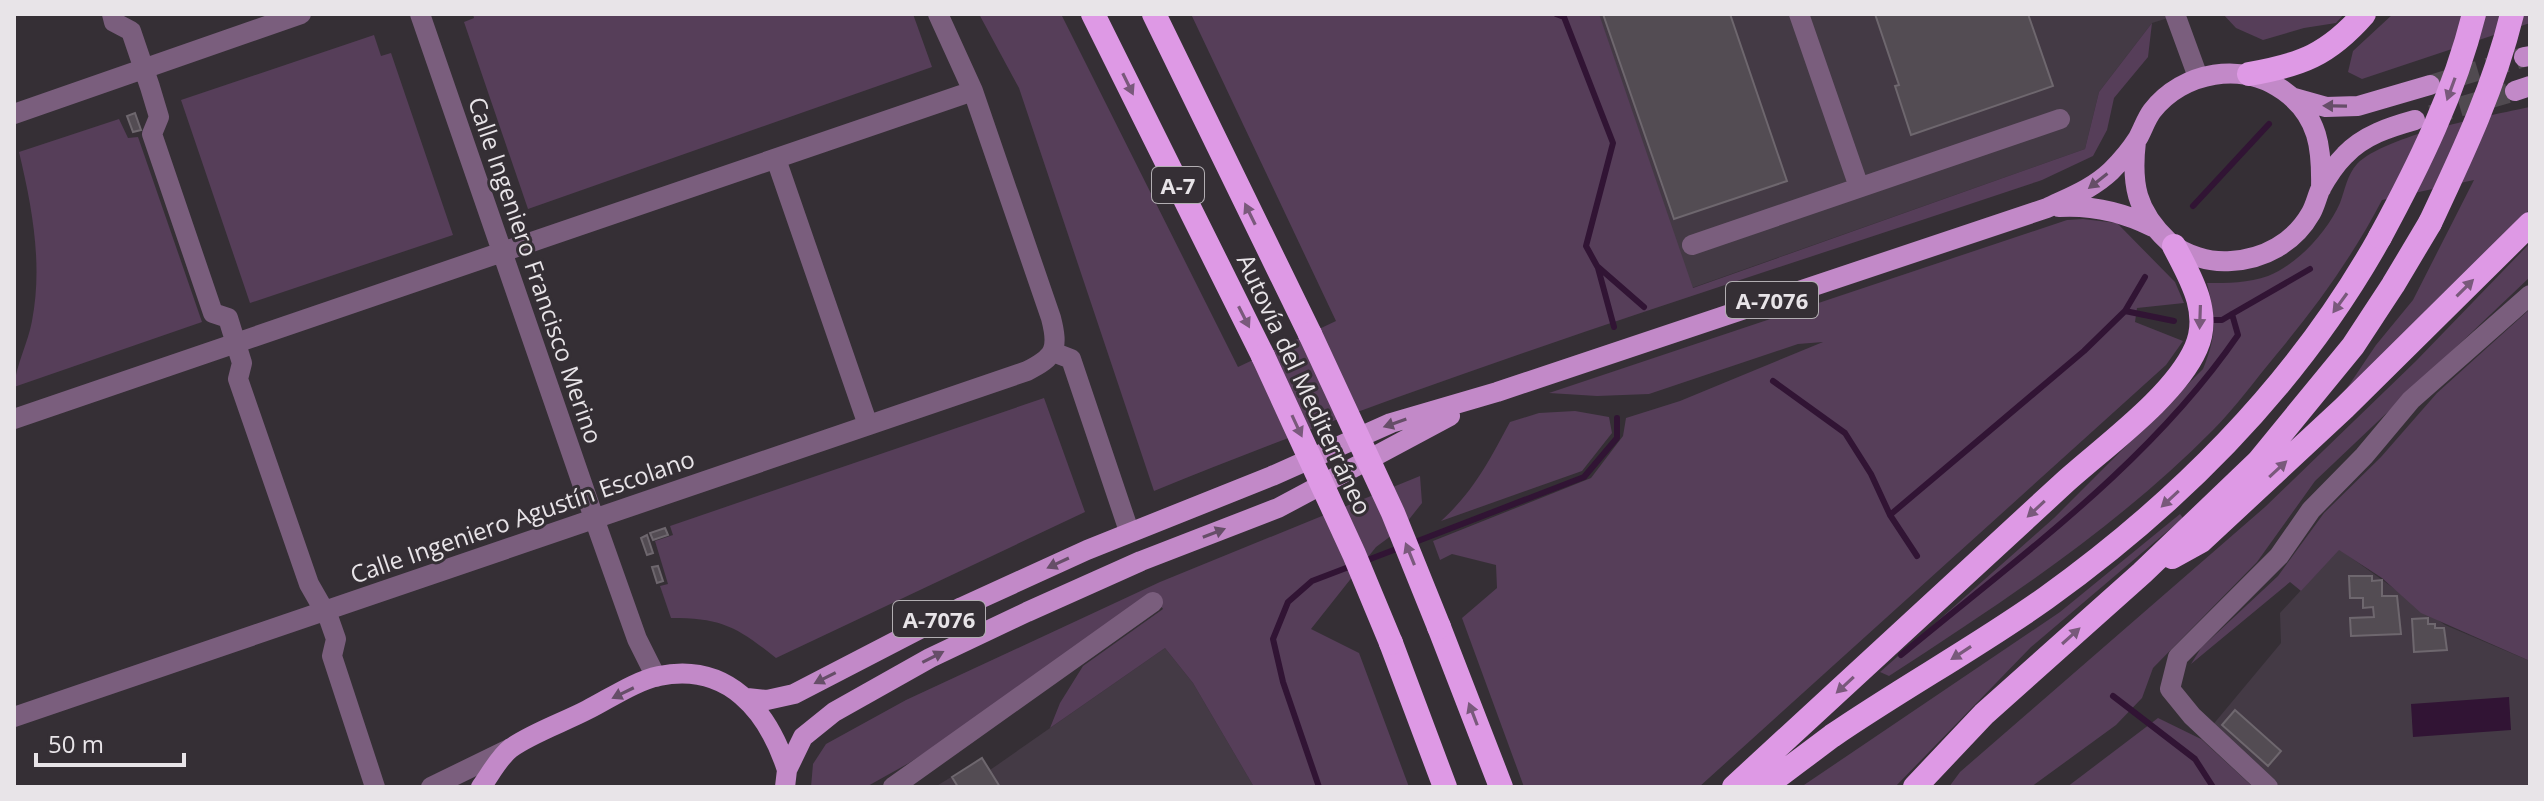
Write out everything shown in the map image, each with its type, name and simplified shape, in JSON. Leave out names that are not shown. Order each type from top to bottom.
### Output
[{"type":"highway","name":"Autovía del Mediterráneo","points":[[1093,14],[1263,356],[1342,526],[1391,643],[1445,787]]},
{"type":"highway","name":"Autovía del Mediterráneo","points":[[1156,14],[1393,513],[1501,787]]},
{"type":"highway","points":[[2249,74],[2282,68],[2314,56],[2342,39],[2364,14]]},
{"type":"highway","points":[[1764,787],[1832,737],[2046,598],[2150,517],[2207,464],[2289,374],[2353,286],[2437,126],[2459,68],[2474,14]]},
{"type":"highway","points":[[1915,787],[1984,714],[2142,573],[2258,462],[2361,334],[2430,223],[2471,136],[2512,14]]},
{"type":"highway","points":[[2142,573],[2201,541],[2344,408],[2530,224]]},
{"type":"highway","points":[[1734,787],[2174,385],[2197,346],[2202,309],[2191,278],[2174,246]]},
{"type":"main road","name":"A-7076","points":[[747,698],[767,700],[794,694],[962,607],[1129,531],[1272,476],[1391,423],[1497,392],[2047,208],[2090,188],[2113,170],[2163,98],[2198,77],[2225,72],[2249,74],[2281,88],[2294,98],[2310,119],[2322,153],[2321,189]]},
{"type":"main road","name":"A-7076","points":[[2294,98],[2326,107],[2358,106],[2430,85]]},
{"type":"main road","name":"A-7076","points":[[2137,139],[2133,170],[2139,203],[2153,227],[2174,246],[2201,258],[2221,262],[2249,260],[2275,250],[2295,234],[2312,212],[2321,189],[2344,156],[2362,141],[2386,128],[2415,120]]},
{"type":"main road","name":"A-7076","points":[[2047,208],[2082,206],[2114,211],[2153,227]]},
{"type":"main road","name":"A-7076","points":[[786,778],[803,737],[834,712],[930,658],[1141,561],[1278,508],[1497,392]]},
{"type":"main road","name":"A-7076","points":[[481,787],[509,749],[656,677],[689,673],[727,685],[747,698],[778,743],[786,778]]},
{"type":"street","points":[[112,14],[114,22],[131,31],[144,69],[159,117],[152,134],[213,313],[228,318],[242,363],[238,379],[309,584],[326,610],[336,639],[332,656],[375,787]]},
{"type":"street","points":[[14,114],[301,14]]},
{"type":"street","name":"Calle Ingeniero Francisco Merino","points":[[420,14],[637,639],[656,677]]},
{"type":"street","points":[[938,14],[973,91],[1051,318],[1056,336],[1050,356],[1071,359],[1129,531]]},
{"type":"street","points":[[1799,14],[1859,187]]},
{"type":"street","points":[[2175,14],[2198,77]]},
{"type":"street","points":[[14,419],[973,91]]},
{"type":"street","points":[[1692,245],[2060,119]]},
{"type":"street","points":[[776,159],[868,425]]},
{"type":"street","points":[[2268,787],[2192,716],[2170,689],[2178,657],[2279,556],[2311,510],[2364,456],[2411,400],[2530,295]]},
{"type":"street","name":"Calle Ingeniero Agustín Escolano","points":[[14,717],[1027,371],[1050,356]]},
{"type":"street","points":[[893,787],[1153,602]]},
{"type":"street","points":[[431,787],[509,749]]},
{"type":"shaded area","points":[[473,14],[913,14],[932,67],[528,209],[464,22],[474,18]]},
{"type":"shaded area","points":[[979,14],[1061,14],[1238,367],[1336,321],[1191,14],[1599,14],[1693,288],[2085,149],[2099,92],[2152,23],[2148,57],[2114,98],[2107,130],[2093,156],[2042,180],[1484,367],[1373,406],[1154,491],[1019,88]]},
{"type":"shaded area","points":[[1555,14],[2181,14],[2152,23],[2099,92],[2085,149],[1652,302]]},
{"type":"shaded area","points":[[2223,14],[2344,14],[2336,23],[2263,40],[2236,28]]},
{"type":"shaded area","points":[[2393,14],[2530,14],[2530,23],[2362,79],[2348,72],[2353,51]]},
{"type":"shaded area","points":[[374,35],[381,56],[391,53],[453,235],[250,303],[181,100]]},
{"type":"shaded area","points":[[2530,107],[2530,209],[2337,403],[2376,345],[2413,300],[2474,180],[2382,200],[2346,261],[2305,318],[2230,412],[2176,465],[2058,562],[1889,676],[1880,672],[2054,518],[2203,369],[2214,326],[2207,283],[2261,278],[2290,264],[2327,225],[2354,168],[2371,154],[2390,144],[2439,128]]},
{"type":"shaded area","points":[[119,119],[128,138],[138,137],[202,322],[14,387],[32,321],[36,278],[32,215],[19,152]]},
{"type":"shaded area","points":[[2067,220],[2117,223],[2175,282],[2184,303],[2137,308],[2135,322],[2183,341],[2166,365],[1699,787],[1524,787],[1462,618],[1497,588],[1496,565],[1452,554],[1440,560],[1433,541],[1591,478],[1623,436],[1626,418],[1680,401],[1823,342],[1798,344],[1649,394],[1597,396],[1549,393]]},
{"type":"shaded area","points":[[2530,243],[2530,277],[2315,481],[2257,562],[2153,668],[2142,698],[2116,725],[2031,787],[1949,787],[1960,772],[2265,507],[2416,361]]},
{"type":"shaded area","points":[[2530,309],[2530,661],[2421,613],[2382,578],[2339,550],[2301,591],[2290,582],[2191,664],[2201,648],[2278,576],[2324,513],[2381,457],[2437,393]]},
{"type":"shaded area","points":[[1044,398],[1085,512],[776,658],[728,626],[703,620],[671,618],[660,586],[668,584],[655,541],[673,535],[670,526]]},
{"type":"shaded area","points":[[1575,411],[1609,417],[1612,433],[1582,471],[1441,521],[1472,487],[1510,422],[1539,413]]},
{"type":"shaded area","points":[[1420,476],[1422,503],[1403,527],[1376,547],[1311,629],[1359,653],[1409,787],[1254,787],[1193,683],[1165,648],[1050,728],[1060,703],[1083,666],[1163,609],[1153,594],[999,704],[909,763],[866,787],[811,787],[813,764],[826,744],[906,700],[1160,582]]},
{"type":"shaded area","points":[[2180,514],[2183,518],[2031,647],[1895,787],[1801,787],[2060,612]]},
{"type":"shaded area","points":[[2339,549],[2445,625],[2530,661],[2530,787],[2253,787],[2201,739],[2281,643],[2280,613]]},
{"type":"shaded area","points":[[1165,648],[1193,683],[1254,787],[935,787],[982,758],[990,770]]},
{"type":"shaded area","points":[[2509,697],[2511,730],[2413,737],[2411,704]]},
{"type":"shaded area","points":[[2158,718],[2201,739],[2253,787],[2067,787]]},
{"type":"building","points":[[1603,14],[1730,14],[1787,181],[1674,219]]},
{"type":"building","points":[[1875,14],[2028,14],[2053,86],[1911,135],[1895,86],[1899,85]]},
{"type":"building","points":[[135,113],[141,130],[133,132],[127,116]]},
{"type":"building","points":[[665,528],[668,535],[653,540],[650,533]]},
{"type":"building","points":[[647,535],[653,553],[647,555],[641,538]]},
{"type":"building","points":[[658,566],[663,581],[657,583],[652,567]]},
{"type":"building","points":[[2349,576],[2372,576],[2372,581],[2382,580],[2382,596],[2397,596],[2401,634],[2351,636],[2350,618],[2374,617],[2373,607],[2363,608],[2363,598],[2350,598]]},
{"type":"building","points":[[2428,618],[2428,624],[2444,628],[2447,650],[2414,652],[2412,619]]},
{"type":"building","points":[[2235,710],[2281,751],[2268,766],[2222,725]]},
{"type":"building","points":[[982,758],[1000,787],[958,787],[952,777]]},
{"type":"waterway","points":[[1556,14],[1564,17],[1613,143],[1586,246],[1597,266],[1644,307]]},
{"type":"waterway","points":[[2193,206],[2269,124]]},
{"type":"waterway","points":[[1598,268],[1614,327]]},
{"type":"waterway","points":[[2214,320],[2222,320],[2310,269]]},
{"type":"waterway","points":[[1890,515],[2084,351],[2125,311],[2145,277]]},
{"type":"waterway","points":[[2125,311],[2174,321]]},
{"type":"waterway","points":[[1901,655],[2081,506],[2165,425],[2238,335],[2232,314]]},
{"type":"waterway","points":[[1773,381],[1845,433],[1871,474],[1890,515],[1917,556]]},
{"type":"waterway","points":[[1410,544],[1584,477],[1617,438],[1617,418]]},
{"type":"waterway","points":[[1365,561],[1399,548]]},
{"type":"waterway","points":[[1319,787],[1283,682],[1273,639],[1288,602],[1312,581],[1354,565]]},
{"type":"waterway","points":[[2113,696],[2195,759],[2213,787]]},
{"type":"tunnel","points":[[2430,85],[2524,57]]},
{"type":"tunnel","points":[[2431,115],[2515,91]]}]
